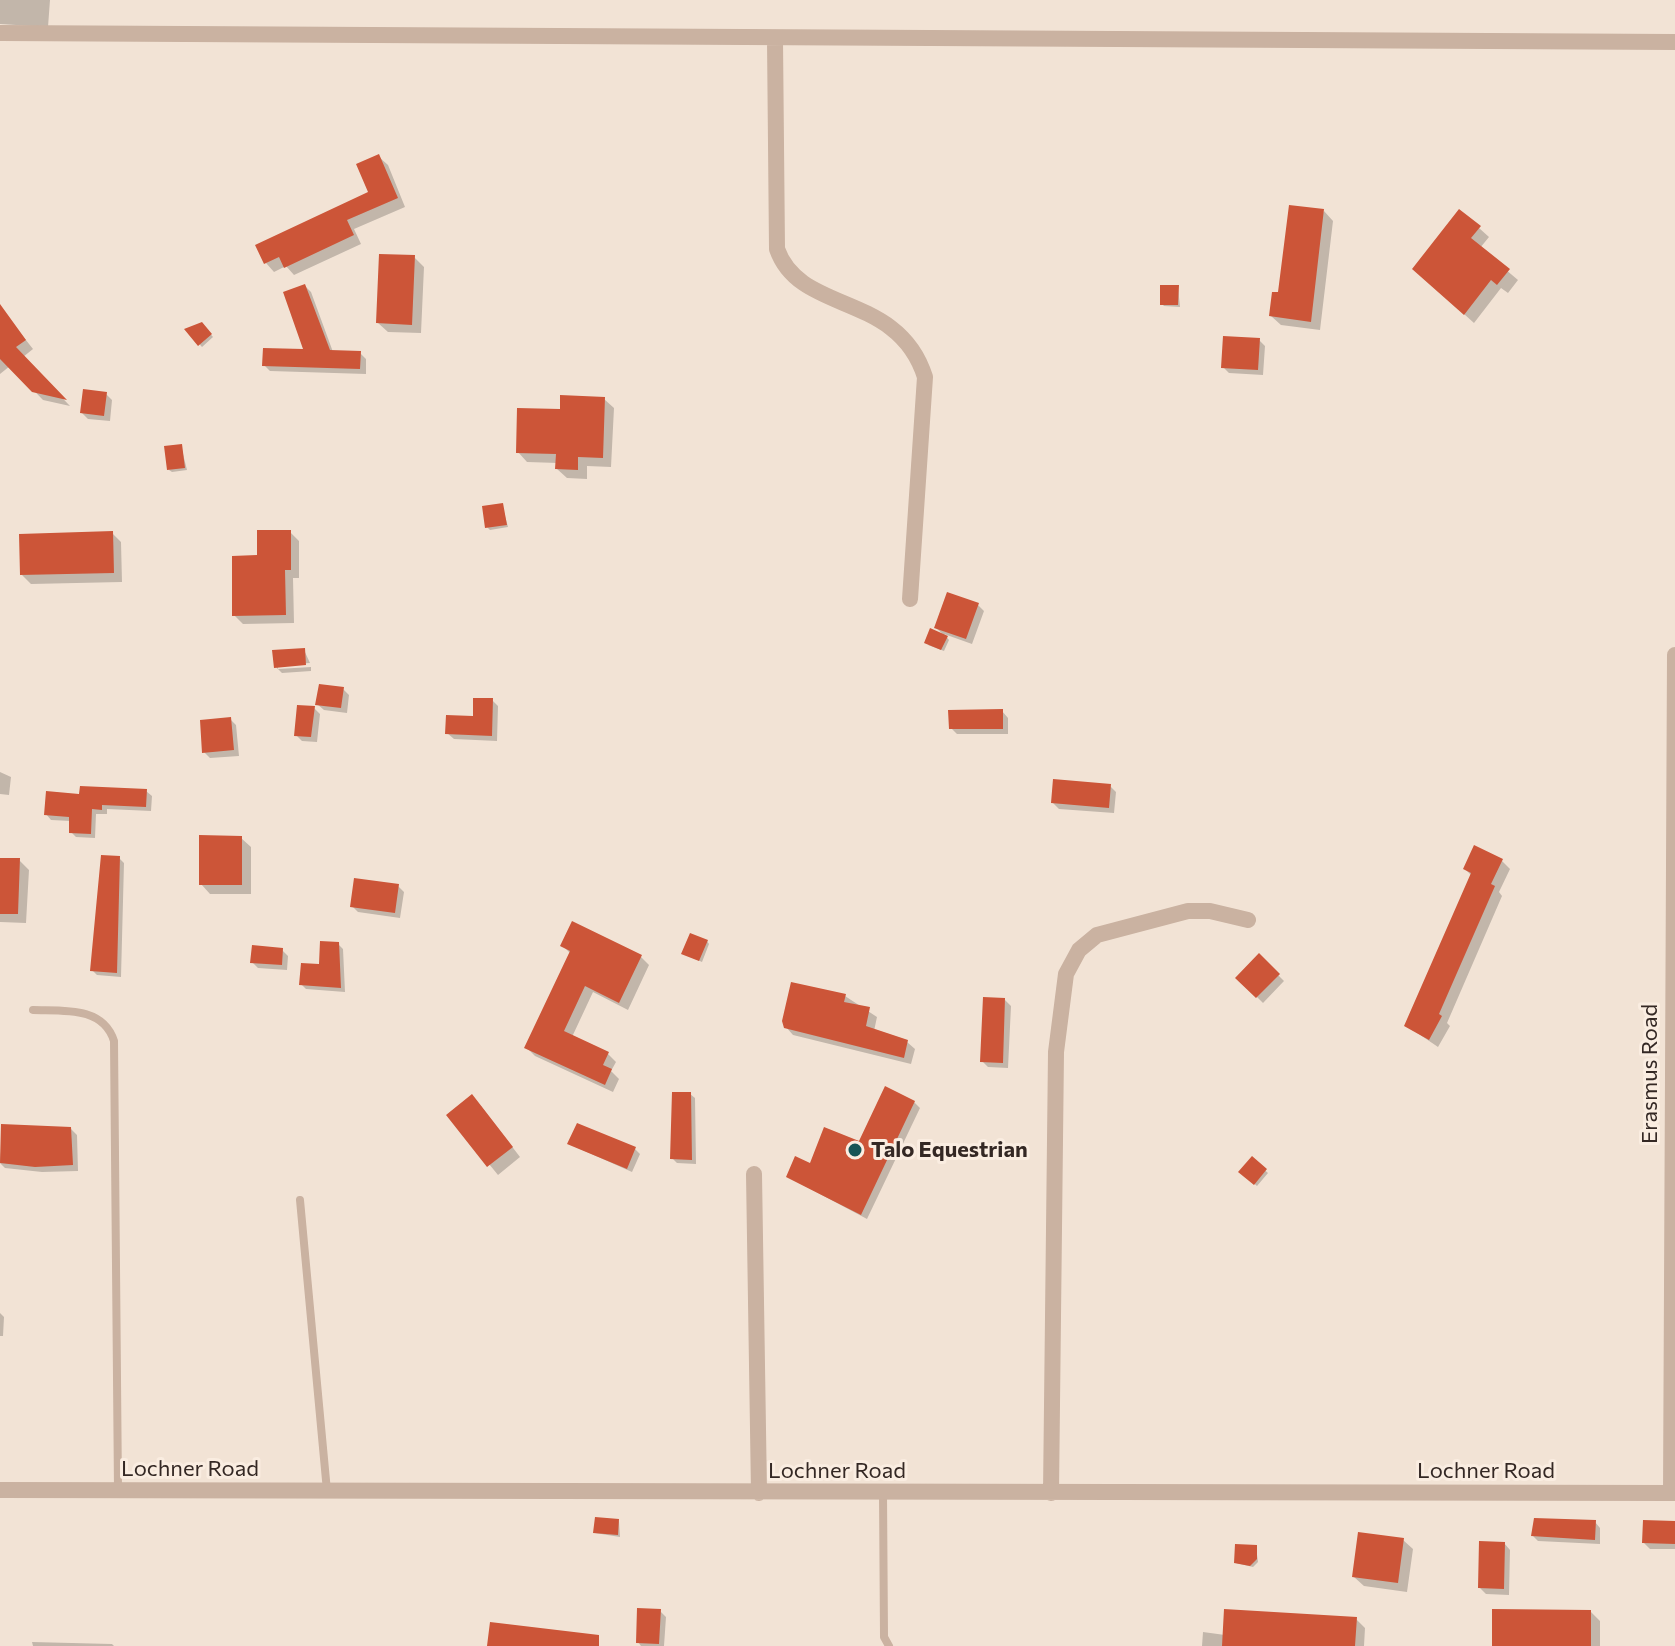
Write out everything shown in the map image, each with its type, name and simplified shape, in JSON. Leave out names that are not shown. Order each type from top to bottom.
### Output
[{"type":"street","points":[[0,33],[339,33],[775,40],[1675,42]]},
{"type":"street","points":[[775,40],[777,249],[782,264],[809,286],[893,326],[922,366],[925,377],[910,599]]},
{"type":"street","name":"Erasmus Road","points":[[1673,1493],[1675,655]]},
{"type":"street","points":[[1051,1493],[1056,1052],[1066,974],[1079,950],[1097,935],[1188,911],[1210,911],[1248,920]]},
{"type":"street","points":[[754,1174],[759,1493]]},
{"type":"street","name":"Lochner Road","points":[[0,1490],[1673,1493]]},
{"type":"lane","points":[[33,1010],[89,1014],[107,1027],[114,1041],[118,1491]]},
{"type":"lane","points":[[300,1200],[328,1492]]},
{"type":"lane","points":[[883,1493],[884,1637],[889,1646]]},
{"type":"building","points":[[379,154],[398,198],[347,220],[354,235],[284,268],[279,257],[264,264],[255,245],[368,192],[356,164]]},
{"type":"building","points":[[1289,205],[1324,209],[1311,322],[1269,316],[1272,292],[1278,292]]},
{"type":"building","points":[[1459,209],[1481,226],[1471,238],[1510,269],[1497,285],[1491,280],[1464,315],[1412,269]]},
{"type":"building","points":[[379,254],[415,255],[412,325],[376,323]]},
{"type":"building","points":[[305,284],[330,350],[361,351],[360,369],[262,366],[263,348],[303,349],[283,292]]},
{"type":"building","points":[[1160,285],[1179,285],[1178,305],[1160,305]]},
{"type":"building","points":[[0,304],[26,340],[16,347],[67,400],[32,392],[0,359]]},
{"type":"building","points":[[202,322],[212,334],[198,346],[184,329]]},
{"type":"building","points":[[1223,336],[1260,338],[1258,370],[1221,368]]},
{"type":"building","points":[[83,389],[107,392],[104,416],[80,413]]},
{"type":"building","points":[[560,395],[605,397],[603,458],[578,457],[578,470],[555,469],[556,454],[516,453],[517,408],[560,409]]},
{"type":"building","points":[[182,444],[185,468],[167,470],[164,446]]},
{"type":"building","points":[[503,503],[507,525],[485,528],[482,506]]},
{"type":"building","points":[[257,530],[291,530],[291,570],[285,570],[286,615],[232,616],[232,556],[257,555]]},
{"type":"building","points":[[113,531],[114,573],[20,575],[19,534]]},
{"type":"building","points":[[947,592],[979,603],[966,639],[934,628]]},
{"type":"building","points":[[930,628],[948,636],[941,650],[924,643]]},
{"type":"building","points":[[305,648],[306,665],[274,668],[272,650]]},
{"type":"building","points":[[319,684],[344,687],[341,708],[315,705]]},
{"type":"building","points":[[473,698],[493,698],[492,736],[445,734],[446,715],[473,716]]},
{"type":"building","points":[[297,705],[315,706],[311,737],[294,736]]},
{"type":"building","points":[[1003,709],[1003,729],[949,729],[948,710]]},
{"type":"building","points":[[231,717],[234,750],[202,753],[200,720]]},
{"type":"building","points":[[1053,779],[1111,784],[1109,808],[1051,803]]},
{"type":"building","points":[[80,786],[147,789],[146,807],[102,805],[102,810],[92,809],[91,834],[69,833],[69,817],[44,815],[46,791],[79,794]]},
{"type":"building","points":[[199,835],[242,836],[242,885],[199,885]]},
{"type":"building","points":[[1474,845],[1503,859],[1491,884],[1495,886],[1439,1014],[1442,1016],[1429,1040],[1404,1026],[1471,873],[1463,869]]},
{"type":"building","points":[[101,855],[120,856],[117,973],[90,971]]},
{"type":"building","points":[[0,858],[20,858],[18,914],[0,914]]},
{"type":"building","points":[[354,878],[399,884],[395,913],[350,907]]},
{"type":"building","points":[[572,921],[642,955],[619,1003],[585,986],[564,1031],[609,1052],[603,1065],[612,1069],[605,1085],[524,1048],[570,951],[560,946]]},
{"type":"building","points":[[690,933],[708,940],[699,961],[681,954]]},
{"type":"building","points":[[320,941],[339,942],[341,988],[299,985],[301,963],[319,964]]},
{"type":"building","points":[[252,945],[283,948],[282,965],[250,963]]},
{"type":"building","points":[[1259,953],[1280,974],[1256,998],[1235,978]]},
{"type":"building","points":[[791,982],[846,994],[844,1002],[870,1007],[866,1026],[908,1040],[904,1058],[784,1028],[782,1021]]},
{"type":"building","points":[[983,997],[1005,998],[1003,1063],[980,1062]]},
{"type":"building","points":[[885,1086],[915,1101],[861,1215],[786,1177],[795,1156],[810,1163],[824,1127],[859,1141]]},
{"type":"building","points":[[672,1092],[691,1092],[692,1160],[670,1159]]},
{"type":"building","points":[[472,1094],[513,1147],[487,1167],[446,1115]]},
{"type":"building","points":[[577,1123],[636,1147],[627,1169],[567,1144]]},
{"type":"building","points":[[1,1124],[71,1127],[73,1165],[35,1167],[0,1163]]},
{"type":"building","points":[[1252,1156],[1267,1169],[1254,1185],[1238,1172]]},
{"type":"building","points":[[595,1517],[619,1519],[618,1535],[593,1533]]},
{"type":"building","points":[[1534,1518],[1596,1520],[1595,1540],[1531,1536]]},
{"type":"building","points":[[1643,1520],[1675,1521],[1675,1544],[1642,1543]]},
{"type":"building","points":[[1358,1532],[1404,1538],[1398,1583],[1352,1577]]},
{"type":"building","points":[[1479,1541],[1505,1542],[1504,1589],[1478,1588]]},
{"type":"building","points":[[1235,1544],[1257,1545],[1257,1559],[1250,1566],[1234,1563]]},
{"type":"building","points":[[637,1608],[661,1609],[659,1644],[636,1643]]},
{"type":"building","points":[[1224,1609],[1357,1617],[1355,1646],[1222,1646]]},
{"type":"building","points":[[1492,1609],[1591,1610],[1591,1646],[1492,1646]]},
{"type":"building","points":[[490,1622],[599,1635],[599,1646],[487,1646]]},
{"type":"place","name":"Talo Equestrian","points":[[855,1150]]}]
